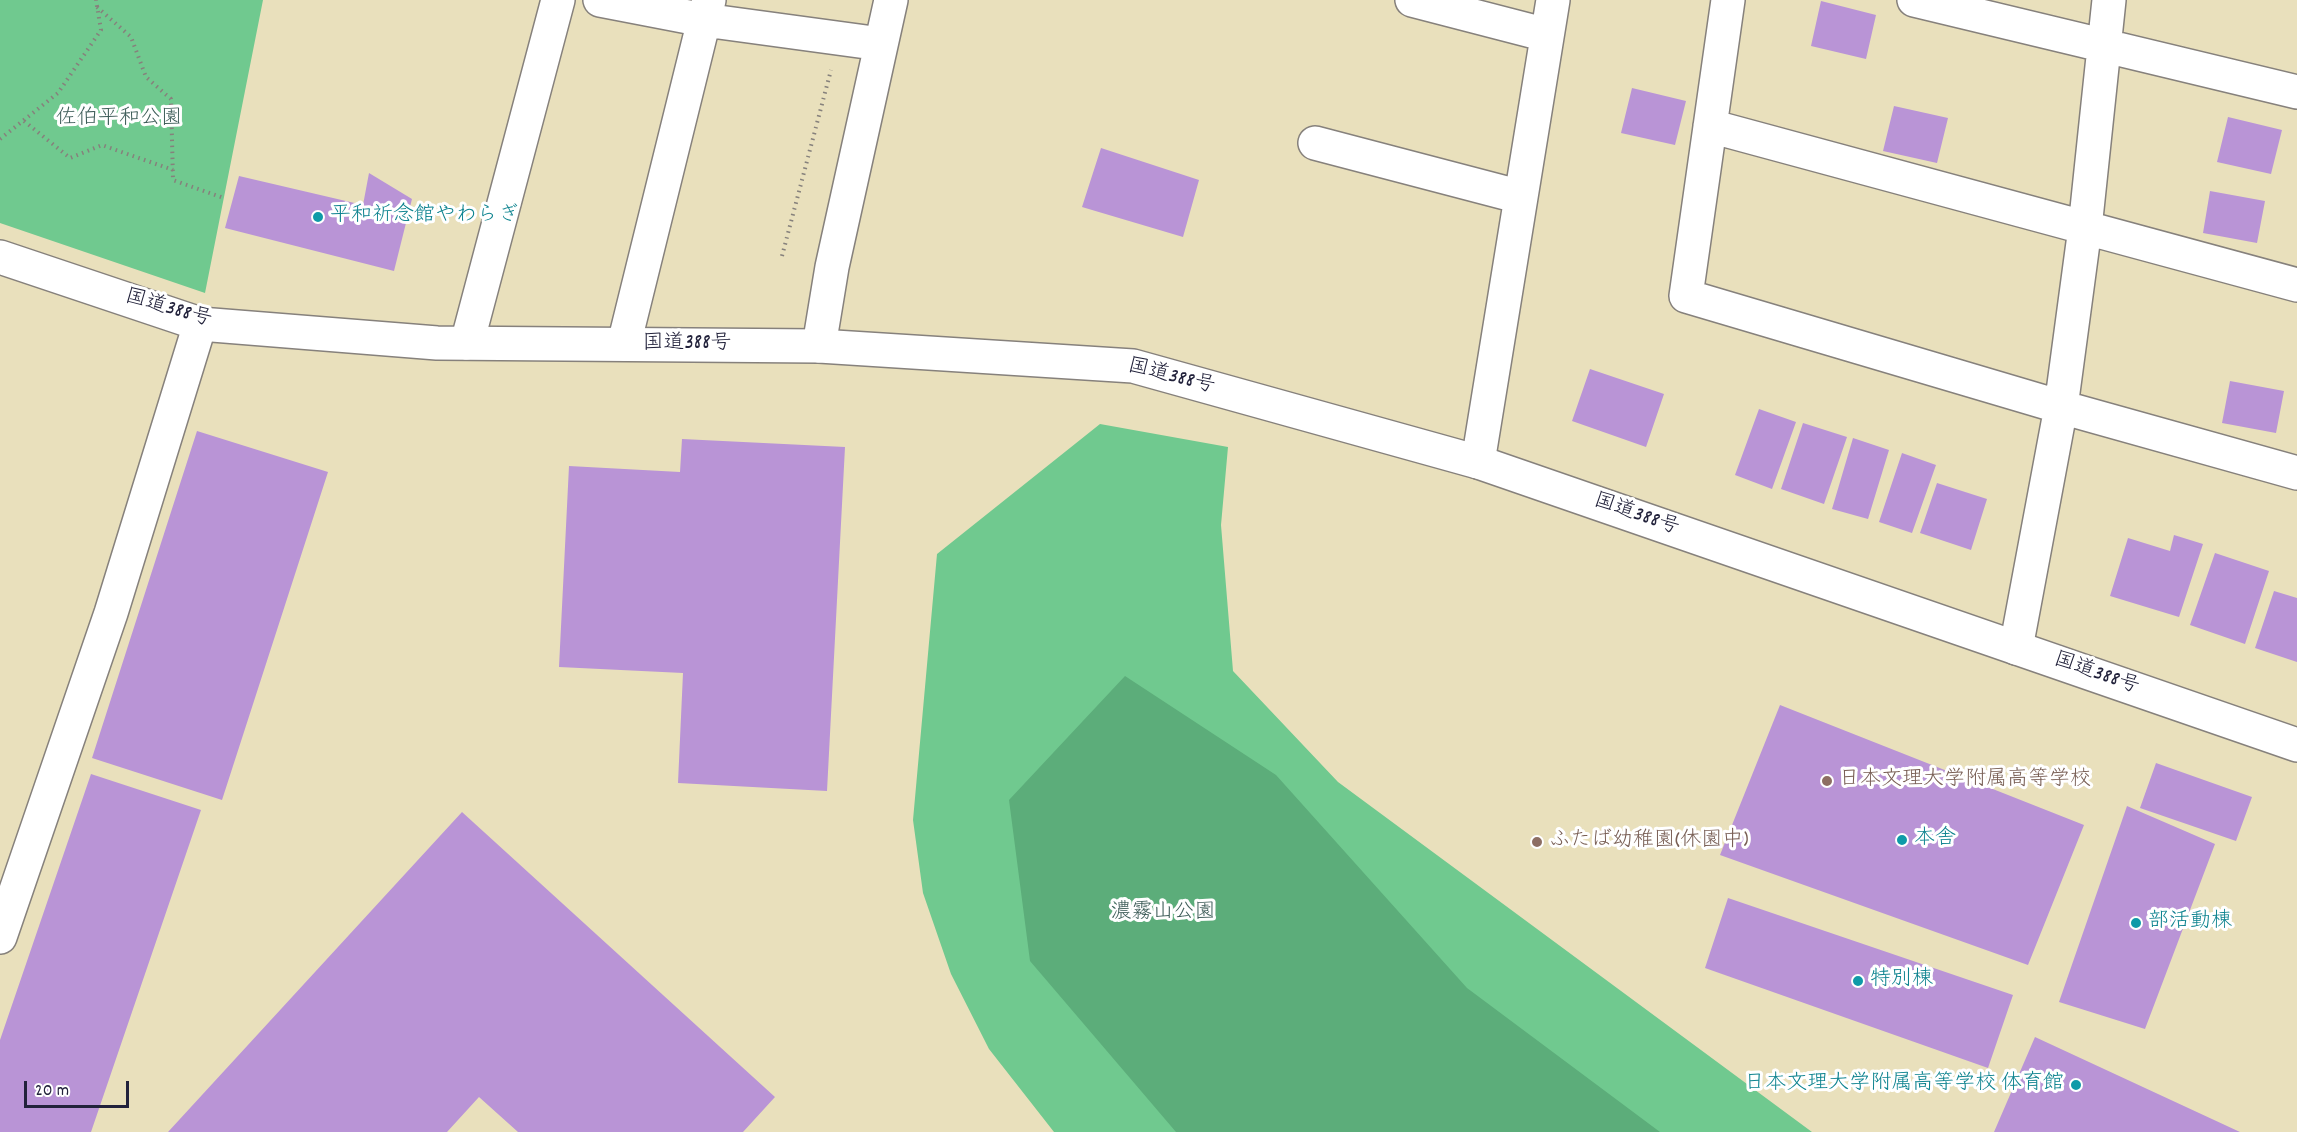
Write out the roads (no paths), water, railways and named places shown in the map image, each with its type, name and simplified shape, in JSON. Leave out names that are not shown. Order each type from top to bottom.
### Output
[{"type":"main road","points":[[466,343],[558,0]]},
{"type":"main road","points":[[600,0],[706,10],[840,39],[881,44]]},
{"type":"main road","points":[[819,346],[832,267],[891,0]]},
{"type":"main road","points":[[1412,0],[1547,35]]},
{"type":"main road","points":[[1478,462],[1552,0]]},
{"type":"main road","points":[[1728,0],[1686,296],[2061,407],[2297,473]]},
{"type":"main road","points":[[1914,0],[2297,92]]},
{"type":"main road","points":[[2016,648],[2061,407],[2085,228],[2109,0]]},
{"type":"main road","points":[[624,344],[706,10]]},
{"type":"main road","points":[[1710,126],[2297,285]]},
{"type":"main road","points":[[1315,143],[1521,197]]},
{"type":"main road","name":"国道388号","points":[[0,256],[200,324],[466,343],[819,346],[1133,366],[1478,462],[2297,745]]},
{"type":"main road","points":[[0,937],[111,613],[200,324]]},
{"type":"place","name":"平和祈念館やわらぎ","points":[[318,217]]},
{"type":"place","name":"日本文理大学附属高等学校","points":[[1827,781]]},
{"type":"place","name":"本舎","points":[[1902,840]]},
{"type":"place","name":"ふたば幼稚園(休園中)","points":[[1537,842]]},
{"type":"place","name":"部活動棟","points":[[2136,923]]},
{"type":"place","name":"特別棟","points":[[1858,981]]},
{"type":"place","name":"日本文理大学附属高等学校 体育館","points":[[2076,1085]]},
{"type":"park label","name":"佐伯平和公園","points":[[119,120]]},
{"type":"park label","name":"濃霧山公園","points":[[1163,914]]}]
